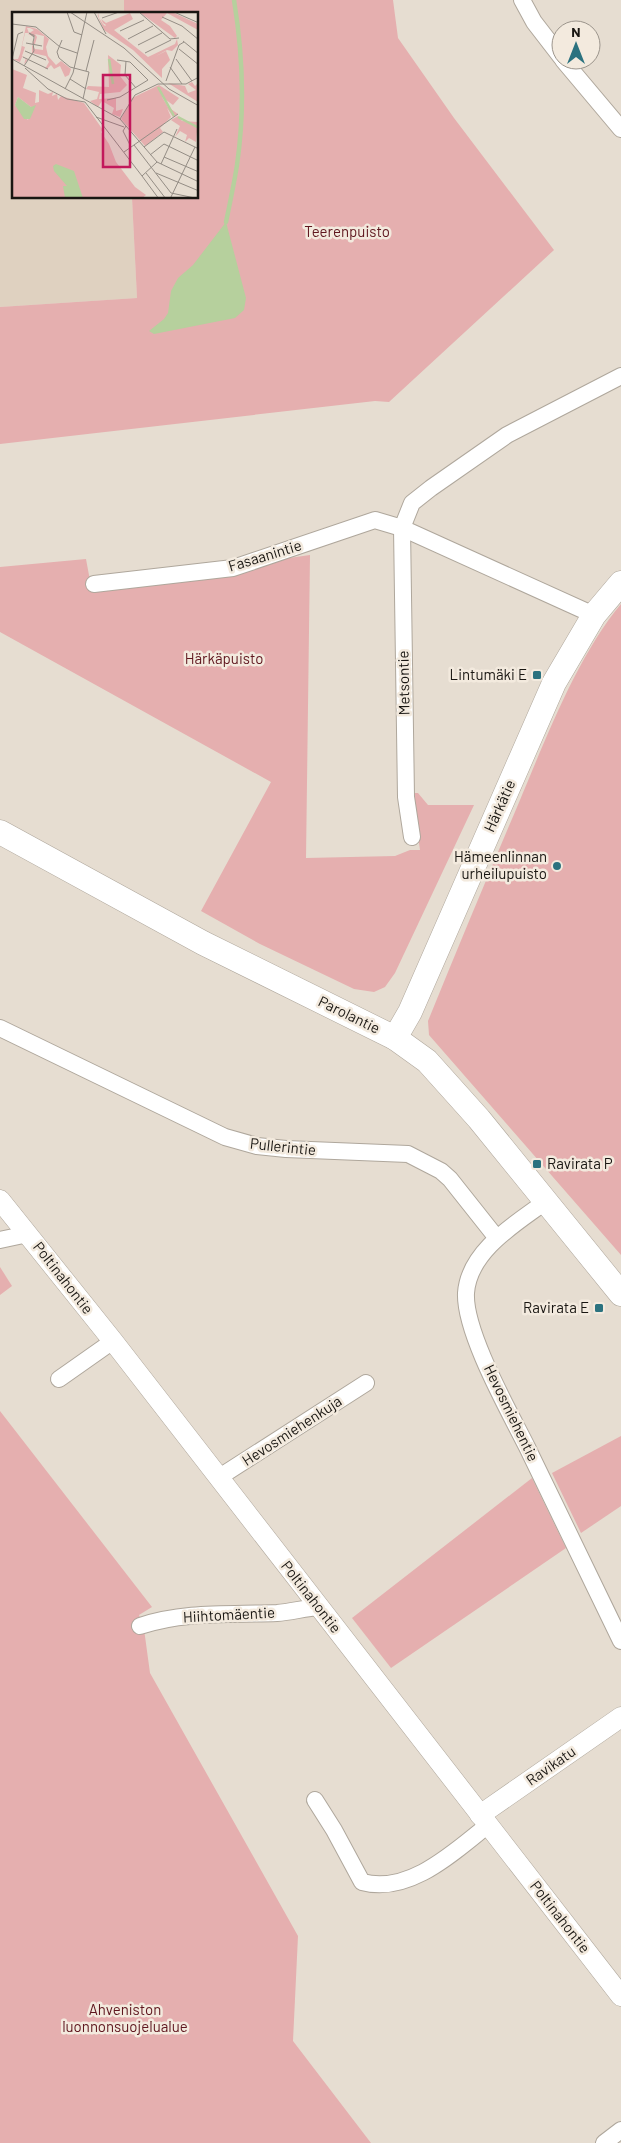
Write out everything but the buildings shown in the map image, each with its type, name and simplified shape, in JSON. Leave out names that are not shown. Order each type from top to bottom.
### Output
[{"type":"main road","name":"Härkätie","points":[[395,1038],[410,1012],[554,683],[594,615],[621,583]]},
{"type":"main road","name":"Parolantie","points":[[0,832],[203,943],[395,1038],[427,1062],[479,1119],[621,1294]]},
{"type":"street","points":[[522,0],[534,22],[551,44]]},
{"type":"street","points":[[571,70],[621,129]]},
{"type":"street","name":"Metsontie","points":[[412,837],[406,797],[402,528],[412,503],[430,488],[507,435],[621,376]]},
{"type":"street","name":"Fasaanintie","points":[[94,584],[233,568],[375,520],[402,528]]},
{"type":"street","points":[[402,528],[594,615]]},
{"type":"street","name":"Pullerintie","points":[[0,1028],[225,1137],[257,1146],[286,1150],[408,1154],[440,1171],[450,1179],[496,1237]]},
{"type":"street","name":"Poltinahontie","points":[[0,1200],[113,1341],[621,1996]]},
{"type":"street","name":"Hevosmiehentie","points":[[545,1202],[496,1237],[484,1254],[471,1275],[466,1293],[468,1313],[486,1365],[621,1641]]},
{"type":"street","points":[[0,1240],[28,1234]]},
{"type":"street","points":[[58,1379],[113,1341]]},
{"type":"street","name":"Hevosmiehenkuja","points":[[218,1478],[366,1383]]},
{"type":"street","name":"Hiihtomäentie","points":[[140,1626],[156,1621],[213,1613],[279,1613],[319,1607]]},
{"type":"street","name":"Ravikatu","points":[[484,1820],[621,1717]]},
{"type":"street","points":[[315,1800],[334,1830],[362,1882],[376,1886],[408,1878],[437,1864],[484,1820]]},
{"type":"street","points":[[604,2143],[621,2130]]},
{"type":"shaded area","points":[[0,0],[124,0],[124,12],[12,12],[12,199],[132,199],[137,298],[0,307]]},
{"type":"shaded area","points":[[226,222],[246,298],[244,310],[235,318],[154,334],[149,331],[164,319],[168,313],[171,291],[178,278],[193,265]]},
{"type":"green space","name":"Teerenpuisto","points":[[124,0],[393,0],[398,38],[454,118],[554,250],[389,402],[375,401],[0,444],[0,307],[137,298],[132,199],[199,199],[199,12],[124,12]]},
{"type":"green space","name":"Härkäpuisto","points":[[310,555],[306,858],[395,856],[410,850],[420,850],[412,793],[418,793],[428,805],[474,805],[395,973],[385,987],[374,992],[354,989],[260,944],[201,911],[271,782],[0,632],[0,567],[86,559],[91,586]]},
{"type":"green space","name":"Hämeenlinnan urheilupuisto","points":[[621,604],[621,1255],[429,1035],[428,1021],[564,698],[591,647]]},
{"type":"green space","points":[[0,1267],[12,1286],[0,1295]]},
{"type":"green space","name":"Ahveniston luonnonsuojelualue","points":[[0,1411],[152,1607],[139,1615],[144,1629],[150,1673],[298,1936],[293,2041],[371,2143],[0,2143]]},
{"type":"green space","points":[[621,1436],[621,1506],[581,1533],[552,1473]]},
{"type":"green space","points":[[532,1478],[566,1548],[391,1668],[352,1618]]},
{"type":"waterway","points":[[226,222],[240,144],[242,103],[241,62],[234,0]]},
{"type":"place","name":"Lintumäki E","points":[[537,675]]},
{"type":"place","name":"Hämeenlinnan urheilupuisto","points":[[557,866]]},
{"type":"place","name":"Ravirata P","points":[[537,1164]]},
{"type":"place","name":"Ravirata E","points":[[599,1308]]}]
